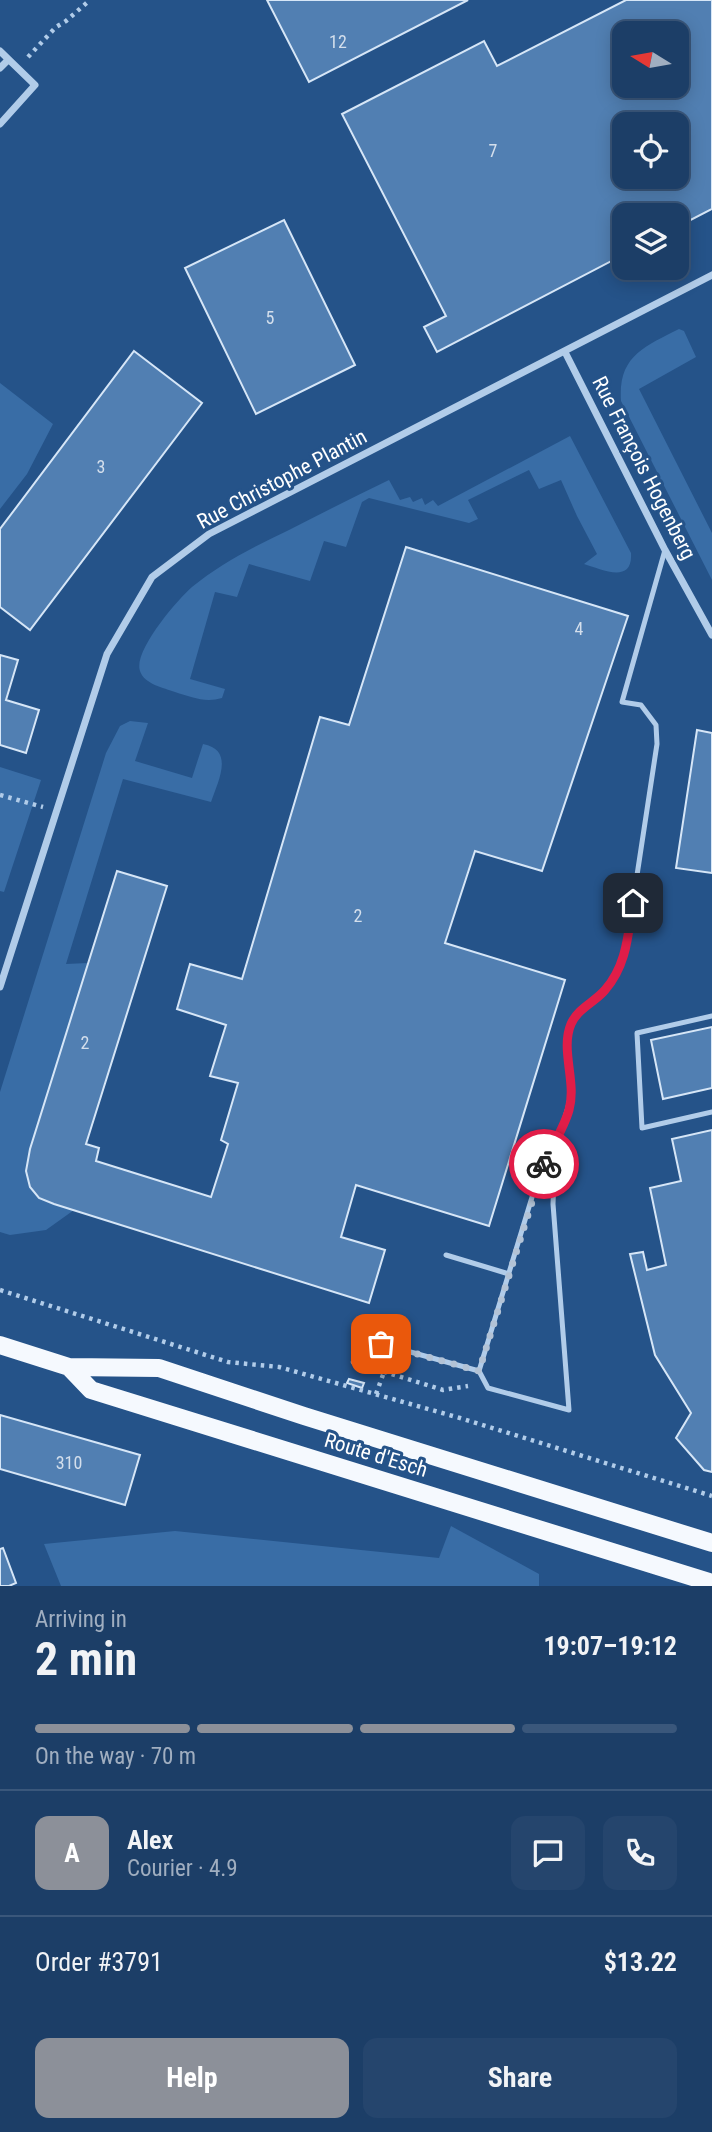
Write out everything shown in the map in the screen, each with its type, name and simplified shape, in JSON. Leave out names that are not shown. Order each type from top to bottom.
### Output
[{"type":"main road","name":"Route d'Esch","points":[[0,1345],[69,1367],[159,1368],[712,1543]]},
{"type":"main road","name":"Route d'Esch","points":[[69,1367],[91,1391],[712,1583]]},
{"type":"street","points":[[0,51],[35,85],[0,124]]},
{"type":"street","points":[[0,68],[8,60]]},
{"type":"street","name":"Rue Christophe Plantin","points":[[0,987],[107,654],[152,577],[209,534],[712,275]]},
{"type":"street","name":"Rue François Hogenberg","points":[[565,352],[665,550],[712,635]]},
{"type":"lane","points":[[559,1132],[553,1204],[569,1410],[488,1388],[479,1371],[540,1171],[569,1110],[571,1085],[567,1042],[571,1024],[579,1012],[605,991],[625,954],[657,744],[656,725],[641,705],[622,702],[665,550]]},
{"type":"lane","points":[[712,1016],[637,1033],[642,1128],[712,1112]]},
{"type":"lane","points":[[446,1255],[509,1274]]},
{"type":"lane","points":[[360,1338],[479,1371]]},
{"type":"lane","name":"Route d'Esch","points":[[659,1527],[712,1536]]},
{"type":"lane","name":"Route d'Esch","points":[[678,1573],[704,1586]]},
{"type":"path","points":[[17,68],[56,27],[90,0]]},
{"type":"path","points":[[0,796],[57,810]]},
{"type":"path","points":[[0,1290],[228,1362],[279,1367],[460,1418],[712,1496]]},
{"type":"path","points":[[360,1338],[353,1362],[443,1390],[468,1386]]},
{"type":"path","points":[[376,1394],[384,1372]]},
{"type":"shaded area","points":[[679,329],[684,331],[696,357],[639,389],[712,533],[712,580],[621,401],[621,386],[629,363],[644,348]]},
{"type":"shaded area","points":[[0,383],[53,424],[27,474],[0,509]]},
{"type":"shaded area","points":[[570,436],[631,553],[627,569],[615,572],[584,564],[597,554],[561,480],[539,489],[529,470],[468,500],[478,519],[469,523],[369,498],[362,502],[346,547],[324,541],[310,581],[249,564],[237,597],[215,592],[190,679],[225,689],[222,698],[204,700],[192,697],[155,685],[142,675],[140,662],[143,651],[177,602],[192,587],[239,555],[389,480],[400,500],[410,497],[413,502],[422,498],[425,505],[433,500],[438,506]]},
{"type":"shaded area","points":[[130,721],[148,723],[135,761],[192,778],[203,744],[213,747],[219,753],[222,767],[220,776],[211,802],[123,779],[66,964],[88,963],[30,1149],[28,1164],[28,1176],[34,1192],[49,1202],[74,1210],[46,1230],[10,1235],[0,1232],[0,1092],[106,753],[120,726]]},
{"type":"shaded area","points":[[0,767],[41,780],[4,892],[0,891]]},
{"type":"shaded area","points":[[451,1526],[539,1574],[539,1586],[61,1586],[44,1544],[175,1531],[439,1558]]},
{"type":"building","points":[[267,0],[468,0],[309,82]]},
{"type":"building","points":[[626,0],[712,0],[712,209],[689,221],[689,203],[612,203],[612,261],[437,352],[424,327],[446,316],[342,114],[484,41],[497,66]]},
{"type":"building","points":[[284,220],[355,365],[256,414],[185,268]]},
{"type":"building","points":[[134,351],[202,403],[30,630],[0,607],[0,529]]},
{"type":"building","points":[[406,547],[628,616],[542,871],[475,851],[445,943],[565,980],[489,1226],[356,1185],[341,1237],[385,1250],[369,1303],[54,1204],[39,1198],[30,1187],[26,1171],[30,1149],[117,871],[167,886],[86,1144],[99,1148],[96,1161],[211,1197],[228,1144],[221,1140],[238,1083],[210,1076],[226,1025],[177,1009],[190,964],[242,979],[320,717],[349,725]]},
{"type":"building","points":[[0,655],[18,660],[6,700],[39,710],[26,753],[0,745]]},
{"type":"building","points":[[697,730],[712,733],[712,873],[676,868]]},
{"type":"building","points":[[712,1027],[712,1088],[663,1099],[651,1040]]},
{"type":"building","points":[[712,1130],[712,1472],[704,1470],[676,1438],[691,1413],[655,1355],[630,1254],[643,1252],[647,1270],[666,1265],[650,1188],[681,1181],[672,1139]]},
{"type":"building","points":[[349,1379],[364,1383],[362,1388],[347,1383]]},
{"type":"building","points":[[0,1415],[140,1455],[125,1505],[0,1469]]},
{"type":"building","points":[[3,1548],[16,1583],[9,1586],[0,1586],[0,1549]]},
{"type":"way so far","points":[[381,1344],[479,1371],[544,1164]]},
{"type":"route","points":[[544,1164],[569,1110],[571,1085],[567,1042],[571,1024],[579,1012],[605,991],[616,974],[625,954],[633,903]]}]
